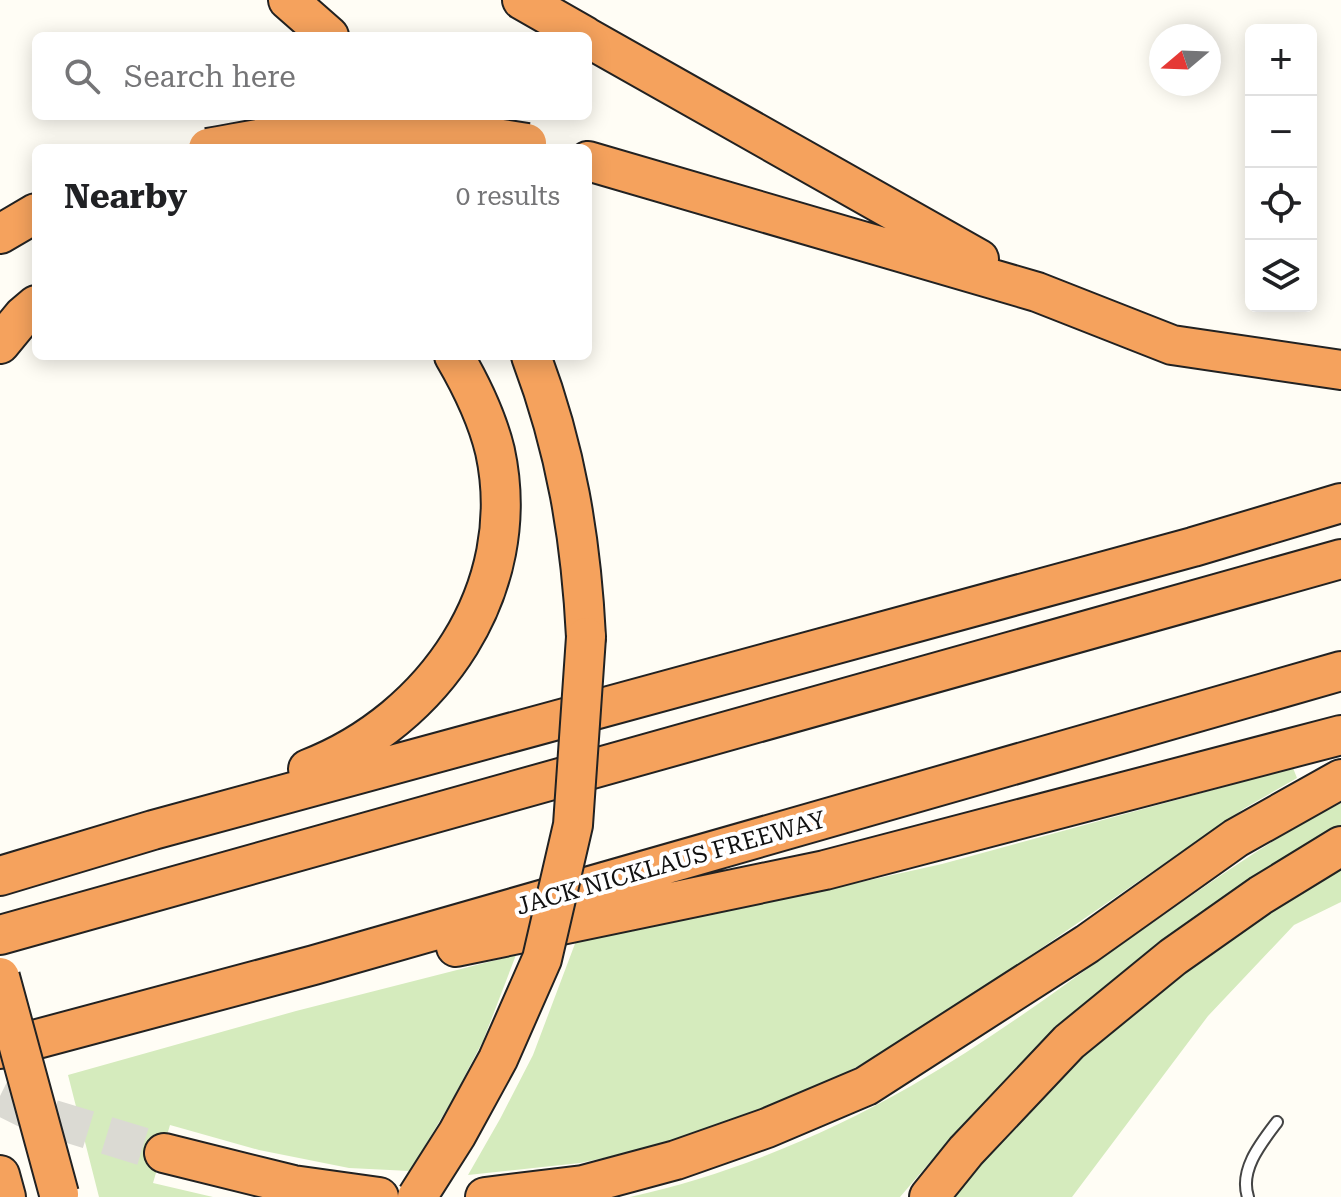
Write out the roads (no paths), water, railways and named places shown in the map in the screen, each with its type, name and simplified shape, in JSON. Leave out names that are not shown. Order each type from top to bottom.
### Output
[{"type":"highway","points":[[288,0],[324,32]]},
{"type":"highway","points":[[522,0],[577,32]]},
{"type":"highway","points":[[592,40],[1037,292]]},
{"type":"highway","points":[[400,120],[416,144]]},
{"type":"highway","points":[[233,144],[327,129],[377,128],[453,131],[525,144]]},
{"type":"highway","points":[[592,162],[1037,292],[1172,345],[1341,370]]},
{"type":"highway","points":[[0,234],[32,215]]},
{"type":"highway","points":[[0,344],[32,308]]},
{"type":"highway","points":[[153,830],[338,758],[373,737],[424,692],[462,643],[489,581],[501,516],[495,451],[469,381],[456,360]]},
{"type":"highway","points":[[417,1197],[457,1134],[498,1059],[542,959],[573,825],[586,637],[582,567],[560,443],[532,360]]},
{"type":"highway","points":[[0,876],[153,830],[1178,551],[1341,503]]},
{"type":"highway","points":[[0,935],[1341,559]]},
{"type":"highway","name":"JACK NICKLAUS FREEWAY","points":[[0,1049],[314,965],[1341,671]]},
{"type":"highway","points":[[314,965],[471,945],[825,870],[1341,735]]},
{"type":"highway","points":[[485,1197],[583,1185],[676,1160],[767,1128],[866,1086],[1087,944],[1236,838],[1341,779]]},
{"type":"highway","points":[[929,1197],[966,1151],[1069,1042],[1173,957],[1261,895],[1341,846]]},
{"type":"highway","points":[[0,977],[60,1196]]},
{"type":"highway","points":[[164,1153],[293,1185],[379,1197]]},
{"type":"highway","points":[[0,1175],[6,1197]]},
{"type":"lane","points":[[1248,1197],[1245,1188],[1247,1172],[1260,1145],[1277,1122]]},
{"type":"tunnel","points":[[0,1096],[34,1113],[164,1153]]}]
